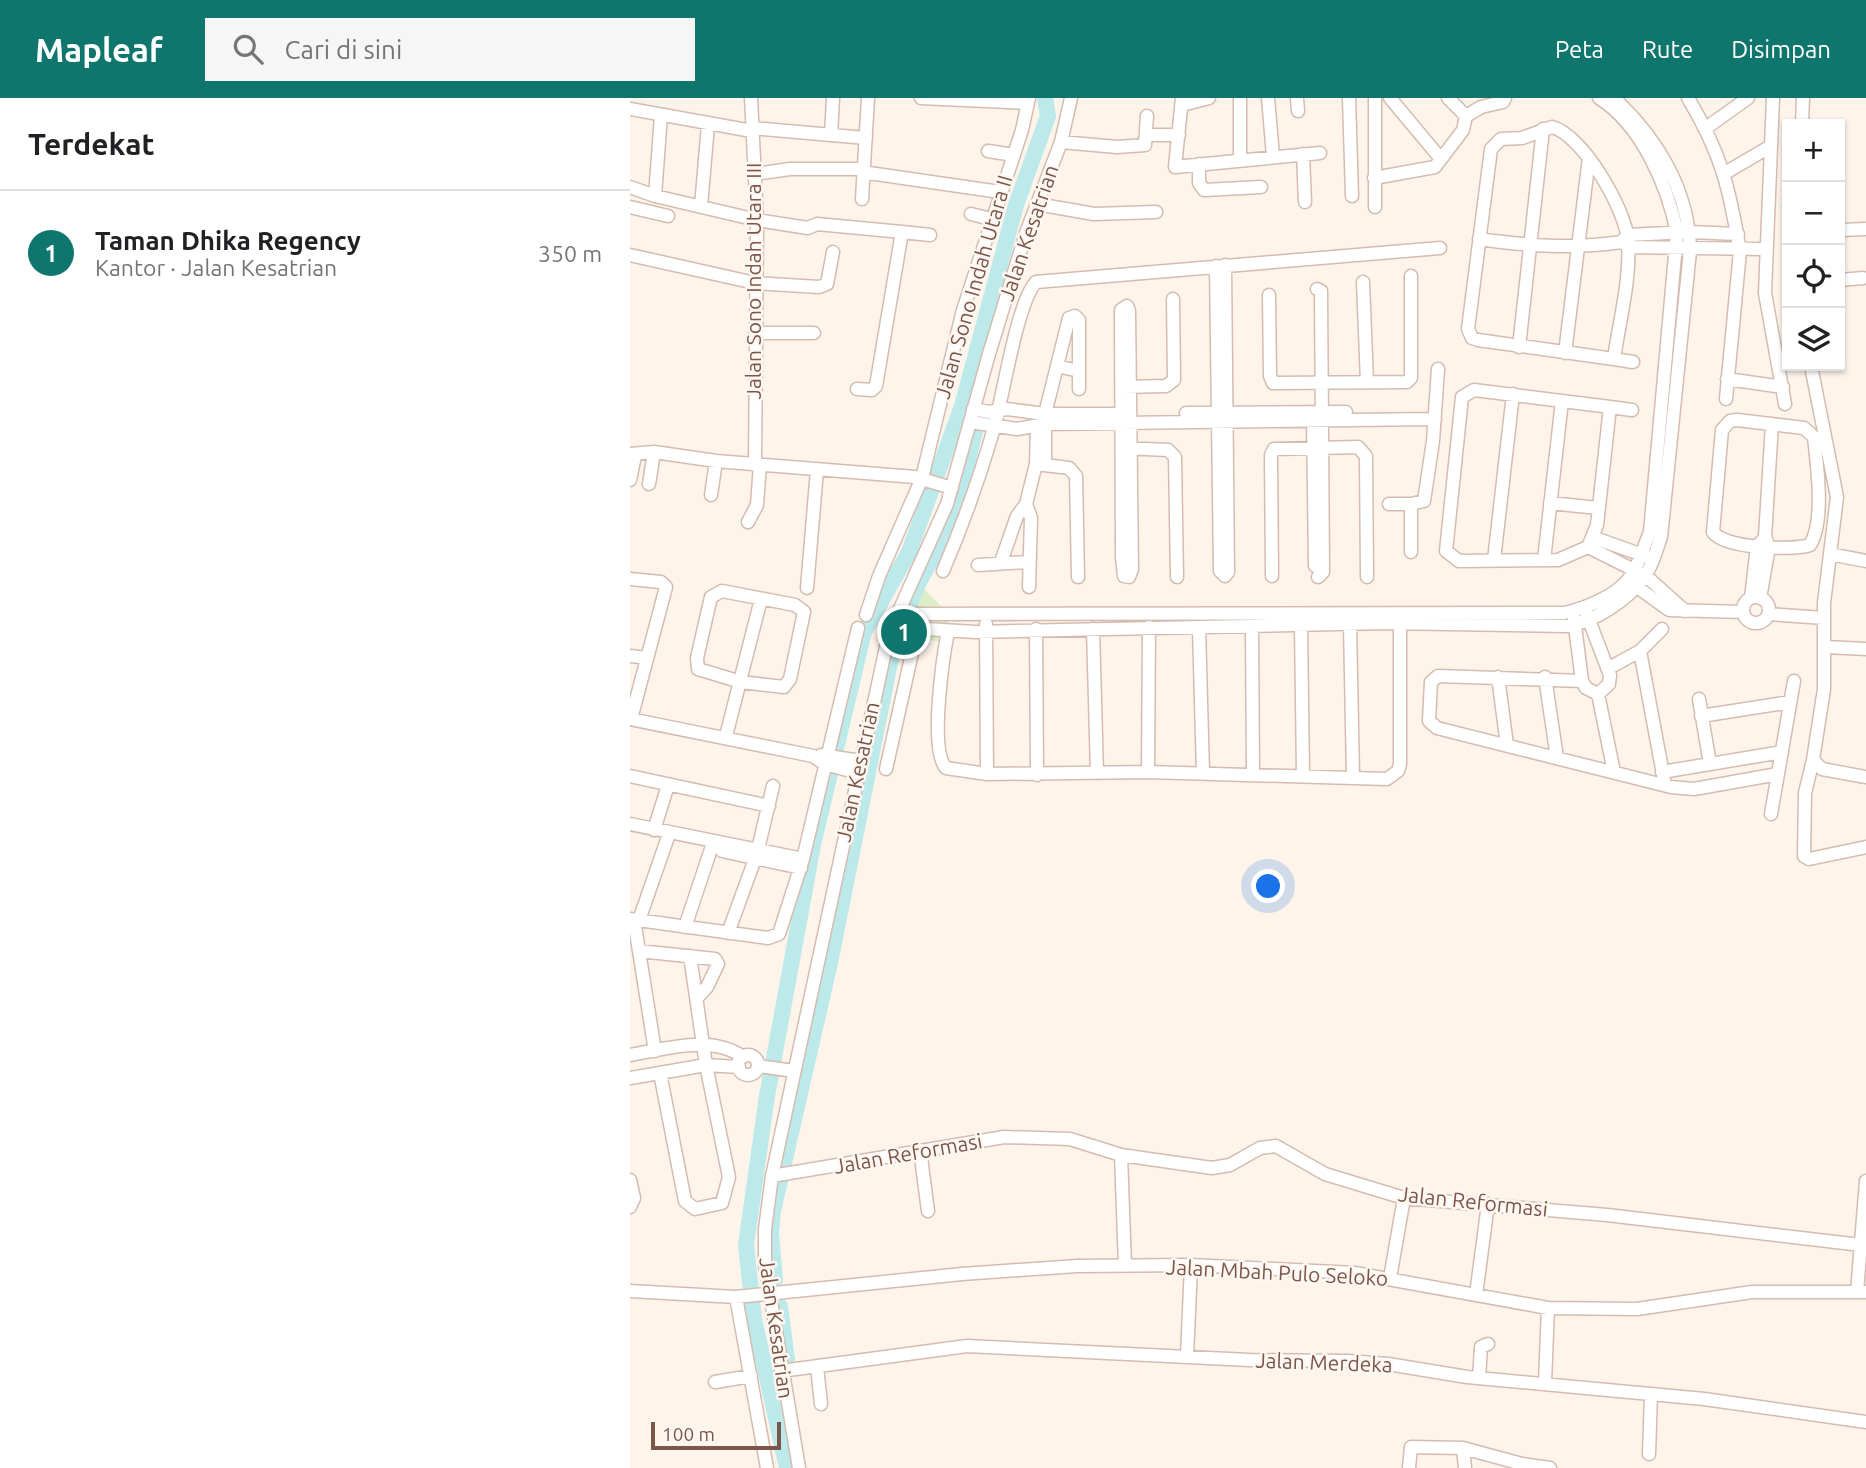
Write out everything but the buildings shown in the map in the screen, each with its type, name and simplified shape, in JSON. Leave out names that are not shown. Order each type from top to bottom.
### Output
[{"type":"street","name":"Jalan Sono Indah Utara III","points":[[748,522],[757,505],[758,465],[755,333],[757,220],[751,98]]},
{"type":"street","points":[[831,135],[833,98]]},
{"type":"street","points":[[862,199],[868,98]]},
{"type":"street","points":[[921,98],[1029,101]]},
{"type":"street","name":"Jalan Kesatrian","points":[[799,1468],[787,1370],[764,1247],[791,1071],[856,766],[949,487],[982,418],[1037,204],[1061,142],[1071,98]]},
{"type":"street","points":[[1209,98],[1182,101],[1174,166],[1320,153]]},
{"type":"street","points":[[1240,98],[1240,159]]},
{"type":"street","points":[[1268,98],[1273,156]]},
{"type":"street","points":[[1349,98],[1352,196]]},
{"type":"street","points":[[1375,98],[1375,207]]},
{"type":"street","points":[[1391,98],[1441,159]]},
{"type":"street","points":[[1448,98],[1466,116]]},
{"type":"street","points":[[1374,178],[1430,170],[1463,130],[1466,116],[1481,107],[1503,102],[1505,98]]},
{"type":"street","points":[[1688,98],[1706,128],[1726,173],[1738,234],[1740,251],[1726,399]]},
{"type":"street","points":[[1706,128],[1748,98]]},
{"type":"street","points":[[1773,98],[1765,249],[1766,308],[1786,404]]},
{"type":"street","points":[[1802,119],[1803,98]]},
{"type":"street","name":"Jalan Sono Indah Utara II","points":[[866,615],[890,549],[926,479],[960,320],[1029,101]]},
{"type":"street","points":[[1500,620],[1582,613],[1635,578],[1647,557],[1670,392],[1683,232],[1674,179],[1656,144],[1632,115],[1611,103]]},
{"type":"street","points":[[1611,103],[1651,158],[1683,232]]},
{"type":"street","points":[[630,109],[708,125],[866,138]]},
{"type":"street","points":[[655,196],[660,115]]},
{"type":"street","points":[[1061,142],[1145,145],[1147,116]]},
{"type":"street","points":[[701,206],[708,125]]},
{"type":"street","points":[[1519,347],[1543,129]]},
{"type":"street","points":[[1614,359],[1626,241],[1606,185],[1589,158],[1560,129],[1543,129],[1522,138],[1501,139],[1494,143],[1479,239],[1469,334],[1478,340],[1633,362]]},
{"type":"street","points":[[1147,135],[1179,135]]},
{"type":"street","points":[[1726,173],[1771,146]]},
{"type":"street","points":[[988,151],[1014,155]]},
{"type":"street","points":[[1303,154],[1306,202]]},
{"type":"street","points":[[1565,353],[1589,158]]},
{"type":"street","points":[[1199,164],[1199,183],[1204,190],[1261,187]]},
{"type":"street","points":[[755,174],[790,169],[863,171],[1000,192]]},
{"type":"street","points":[[630,187],[655,196],[757,220],[808,228],[822,224],[930,235]]},
{"type":"street","points":[[1037,204],[1094,214],[1156,212]]},
{"type":"street","points":[[630,207],[668,216]]},
{"type":"street","points":[[971,214],[992,219]]},
{"type":"street","points":[[1845,230],[1866,229]]},
{"type":"street","points":[[1479,239],[1530,246],[1580,248],[1683,232],[1738,234]]},
{"type":"street","points":[[856,389],[872,390],[876,386],[902,233]]},
{"type":"street","points":[[1626,241],[1683,250],[1765,249]]},
{"type":"street","points":[[943,571],[977,487],[982,418],[1009,358],[1029,292],[1036,282],[1440,248]]},
{"type":"street","points":[[630,255],[755,283],[824,286],[828,280],[833,253]]},
{"type":"street","points":[[1220,265],[1223,504]]},
{"type":"street","points":[[1269,295],[1271,380],[1278,384],[1410,381],[1411,276]]},
{"type":"street","points":[[1845,280],[1863,278]]},
{"type":"street","points":[[1363,282],[1367,382]]},
{"type":"street","points":[[1126,387],[1166,386],[1174,380],[1173,299]]},
{"type":"street","points":[[1126,387],[1121,310],[1127,306],[1127,524]]},
{"type":"street","points":[[1001,562],[1017,516],[1026,504],[1040,464],[1042,421],[1069,318],[1075,316],[1079,320],[1079,389]]},
{"type":"street","points":[[1317,319],[1318,521]]},
{"type":"street","points":[[755,333],[814,333]]},
{"type":"street","points":[[1057,366],[1079,371]]},
{"type":"street","points":[[1390,504],[1420,504],[1425,496],[1438,369]]},
{"type":"street","points":[[1812,371],[1837,486],[1837,513],[1824,618],[1824,689],[1805,793],[1804,856],[1810,859],[1866,847]]},
{"type":"street","points":[[1727,379],[1783,387]]},
{"type":"street","points":[[1610,407],[1598,508],[1590,542],[1571,556],[1544,561],[1459,561],[1451,558],[1444,544],[1462,397],[1475,390],[1513,394],[1562,401],[1610,407],[1632,410]]},
{"type":"street","points":[[1494,560],[1513,394]]},
{"type":"street","points":[[1544,561],[1562,401]]},
{"type":"street","points":[[982,418],[1016,410],[1042,421]]},
{"type":"street","points":[[982,418],[1042,421],[1435,416]]},
{"type":"street","points":[[1730,421],[1772,425],[1810,431],[1814,437],[1818,494],[1815,535],[1810,545],[1720,541],[1713,532],[1722,430],[1730,421]]},
{"type":"street","points":[[1756,598],[1764,543],[1772,425]]},
{"type":"street","points":[[1272,576],[1271,455],[1274,449],[1358,447],[1366,456],[1367,577]]},
{"type":"street","points":[[1127,449],[1168,450],[1175,457],[1177,578]]},
{"type":"street","points":[[630,480],[633,455],[654,452],[716,461],[926,479],[949,487]]},
{"type":"street","points":[[649,484],[654,452]]},
{"type":"street","points":[[711,495],[716,461]]},
{"type":"street","points":[[1040,464],[1069,468],[1076,476],[1078,577]]},
{"type":"street","points":[[807,588],[817,470]]},
{"type":"street","points":[[1550,503],[1598,508]]},
{"type":"street","points":[[1026,504],[1031,518],[1029,587]]},
{"type":"street","points":[[1411,504],[1411,552]]},
{"type":"street","points":[[1590,542],[1647,557]]},
{"type":"street","points":[[1590,542],[1635,578],[1685,611],[1743,612]]},
{"type":"street","points":[[1830,554],[1866,561]]},
{"type":"street","points":[[978,565],[1028,562]]},
{"type":"street","points":[[630,579],[661,582],[666,587],[630,719],[726,736],[856,766]]},
{"type":"street","points":[[722,592],[795,605],[804,612],[790,679],[784,687],[740,682],[698,668],[697,658],[711,597],[722,592]]},
{"type":"street","points":[[1756,598],[1766,601],[1769,614],[1765,620],[1752,623],[1743,612],[1743,606],[1756,598]]},
{"type":"street","points":[[726,736],[761,599]]},
{"type":"street","points":[[1582,613],[1576,625],[1582,674],[1586,688],[1598,694]]},
{"type":"street","points":[[1582,613],[1607,665],[1609,684],[1598,694]]},
{"type":"street","points":[[1769,614],[1824,618]]},
{"type":"street","points":[[886,769],[907,615],[1121,622],[1400,617],[1576,625]]},
{"type":"street","points":[[981,616],[987,774]]},
{"type":"street","points":[[903,629],[981,632],[1093,629],[1121,622],[1149,628],[1199,628],[1227,620],[1252,627],[1350,625],[1386,617]]},
{"type":"street","points":[[948,631],[939,697],[941,763],[954,771],[1037,775],[1203,773],[1387,779],[1398,771],[1400,617]]},
{"type":"street","points":[[1350,625],[1353,776]]},
{"type":"street","points":[[1301,626],[1303,775]]},
{"type":"street","points":[[1252,627],[1253,774]]},
{"type":"street","points":[[635,922],[768,938],[779,934],[802,864],[859,628]]},
{"type":"street","points":[[1148,772],[1149,628]]},
{"type":"street","points":[[1199,628],[1203,773]]},
{"type":"street","points":[[1036,629],[1037,775]]},
{"type":"street","points":[[1093,629],[1097,773]]},
{"type":"street","points":[[1662,629],[1640,651],[1582,674],[1545,677],[1442,676],[1433,679],[1429,721],[1437,728],[1614,772],[1663,778],[1693,789],[1778,774]]},
{"type":"street","points":[[1826,648],[1866,649]]},
{"type":"street","points":[[1640,651],[1663,778]]},
{"type":"street","points":[[630,656],[648,658]]},
{"type":"street","points":[[1498,677],[1507,745]]},
{"type":"street","points":[[1545,677],[1557,758]]},
{"type":"street","points":[[1771,814],[1794,681]]},
{"type":"street","points":[[1598,694],[1614,772]]},
{"type":"street","points":[[1699,699],[1710,764]]},
{"type":"street","points":[[1701,716],[1790,702]]},
{"type":"street","points":[[1663,778],[1710,764],[1782,752]]},
{"type":"street","points":[[1813,760],[1822,769],[1866,777]]},
{"type":"street","points":[[630,776],[769,806]]},
{"type":"street","points":[[654,831],[668,785]]},
{"type":"street","points":[[728,933],[757,854],[773,786]]},
{"type":"street","points":[[630,824],[713,846],[802,864]]},
{"type":"street","points":[[655,1051],[635,922],[669,834]]},
{"type":"street","points":[[685,927],[713,846]]},
{"type":"street","points":[[639,951],[715,958],[718,964],[707,987],[697,999]]},
{"type":"street","points":[[660,1073],[685,1201],[689,1207],[705,1209],[722,1203],[729,1177],[706,1065],[691,956]]},
{"type":"street","points":[[630,1055],[703,1044],[731,1049],[741,1062]]},
{"type":"street","points":[[630,1078],[741,1062],[753,1056],[764,1067],[791,1071]]},
{"type":"street","name":"Jalan Reformasi","points":[[775,1176],[1004,1137],[1050,1136],[1121,1155],[1221,1168],[1260,1148],[1276,1146],[1325,1174],[1404,1198],[1607,1215],[1861,1245]]},
{"type":"street","points":[[920,1150],[928,1211]]},
{"type":"street","points":[[1121,1155],[1125,1266]]},
{"type":"street","points":[[630,1180],[634,1198],[630,1207]]},
{"type":"street","points":[[1861,1292],[1861,1245],[1866,1181]]},
{"type":"street","points":[[1390,1278],[1404,1198]]},
{"type":"street","points":[[1476,1295],[1488,1204]]},
{"type":"street","points":[[1187,1357],[1191,1265]]},
{"type":"street","name":"Jalan Mbah Pulo Seloko","points":[[630,1291],[740,1296],[962,1273],[1191,1265],[1355,1273],[1548,1308],[1637,1309],[1752,1292],[1861,1292]]},
{"type":"street","points":[[740,1296],[746,1377],[767,1468]]},
{"type":"street","points":[[1545,1382],[1548,1308]]},
{"type":"street","points":[[1479,1378],[1481,1347],[1488,1344]]},
{"type":"street","name":"Jalan Merdeka","points":[[787,1370],[967,1346],[1187,1357],[1347,1361],[1479,1378],[1545,1382],[1651,1394],[1866,1422]]},
{"type":"street","points":[[817,1367],[821,1404]]},
{"type":"street","points":[[716,1382],[746,1377]]},
{"type":"street","points":[[1649,1454],[1651,1394]]},
{"type":"street","points":[[1409,1468],[1411,1447],[1464,1448],[1522,1466],[1550,1468]]},
{"type":"street","points":[[1464,1448],[1465,1468]]},
{"type":"green space","points":[[915,580],[950,615],[947,643],[890,633]]},
{"type":"waterway","points":[[787,1468],[754,1319],[746,1245],[767,1096],[813,845],[864,632],[909,552],[962,406],[1016,205],[1048,116],[1045,98]]},
{"type":"waterway","points":[[775,1280],[771,1233],[773,1211],[830,963],[894,643],[917,586],[955,516],[980,410]]},
{"type":"waterway","points":[[780,1306],[787,1360]]},
{"type":"place","name":"Taman Dhika Regency","points":[[904,632]]}]
